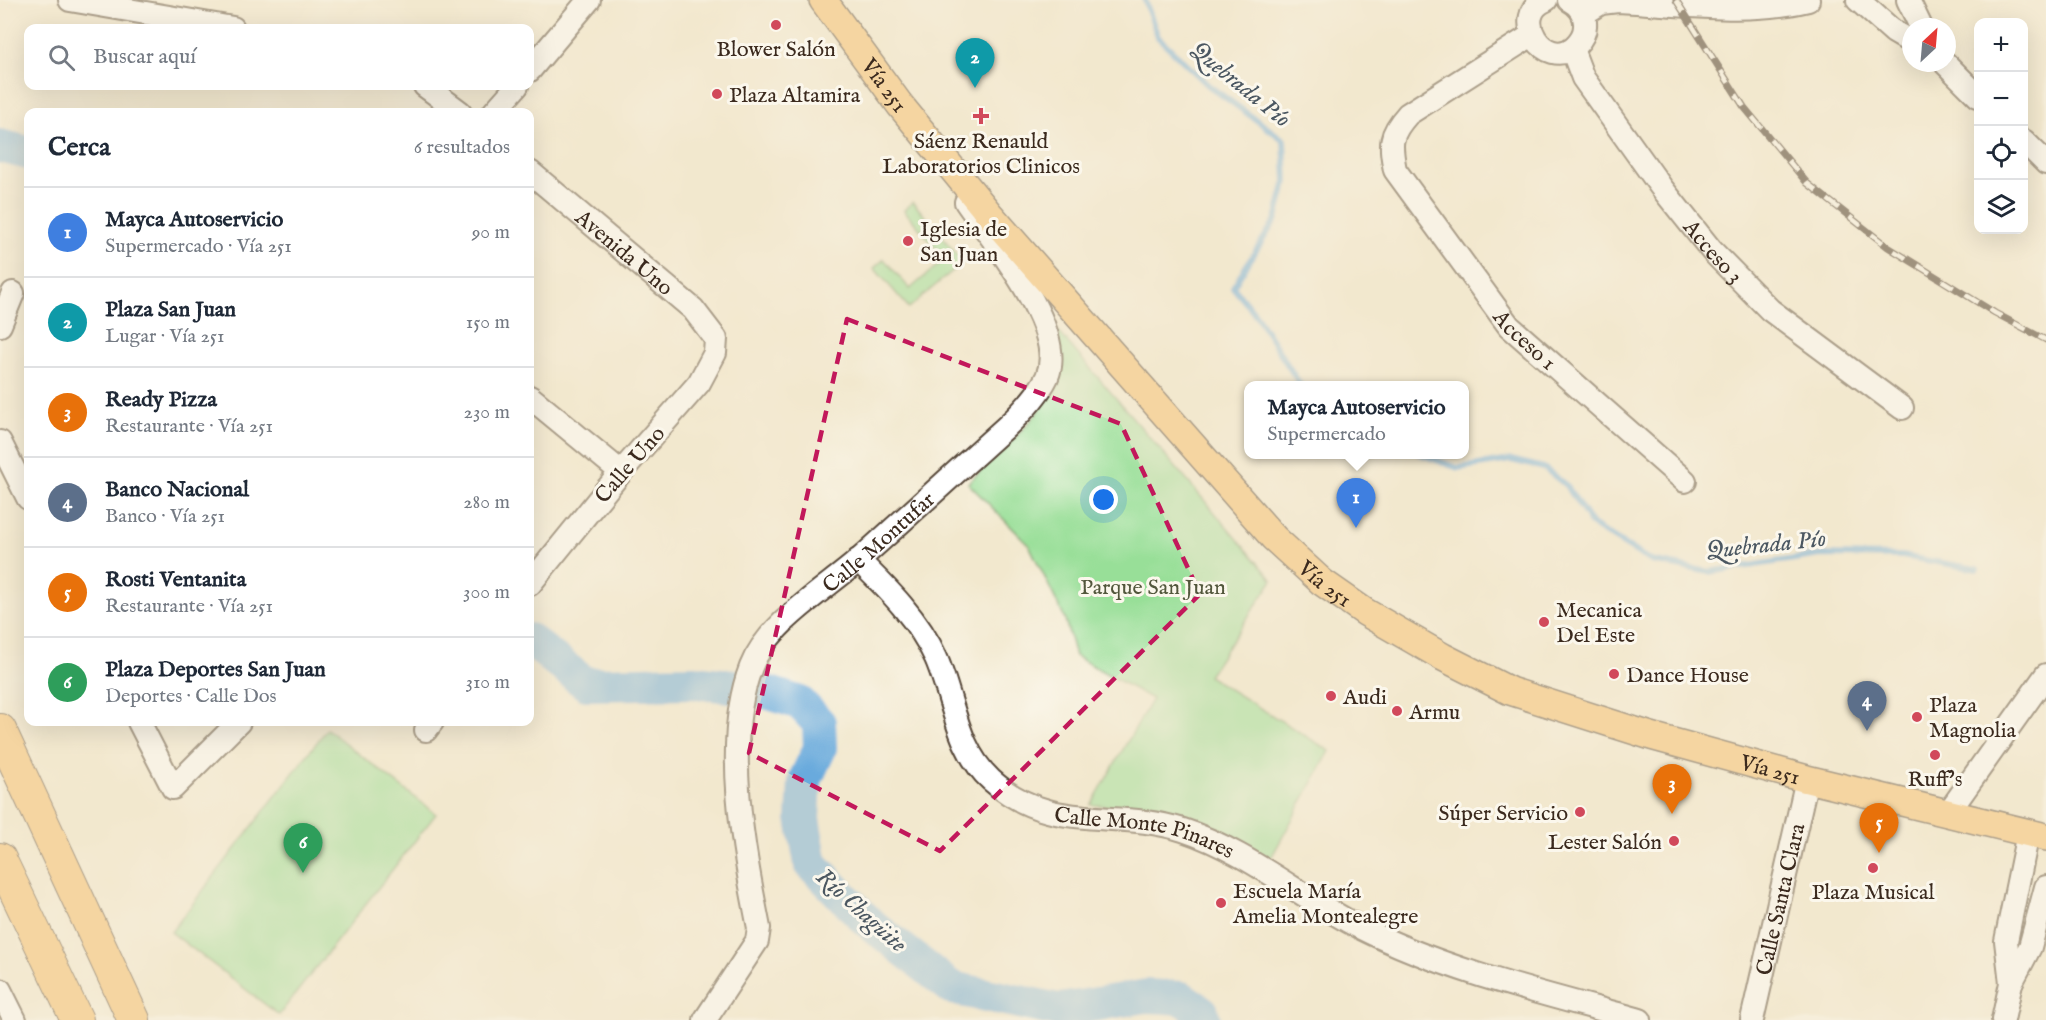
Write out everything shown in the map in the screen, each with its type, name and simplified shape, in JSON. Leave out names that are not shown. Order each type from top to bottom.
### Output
[{"type":"highway","points":[[0,730],[134,1020]]},
{"type":"highway","points":[[0,859],[77,1020]]},
{"type":"main road","name":"Vía 251","points":[[823,0],[900,105],[991,216],[1274,538],[1322,582],[1443,657],[1510,691],[1651,736],[1807,779],[2037,835]]},
{"type":"street","points":[[70,0],[210,24]]},
{"type":"street","points":[[534,65],[589,0]]},
{"type":"street","points":[[1546,0],[1533,11],[1530,23],[1532,35],[1538,45],[1549,51],[1560,52],[1572,49],[1581,39],[1586,27],[1576,7],[1618,1],[1782,6],[1808,0]]},
{"type":"street","points":[[1860,0],[1873,2],[1882,0]]},
{"type":"street","points":[[1860,0],[1902,37]]},
{"type":"street","points":[[1908,0],[1917,18]]},
{"type":"street","name":"Acceso 1","points":[[1532,35],[1408,114],[1394,129],[1390,147],[1395,170],[1509,326],[1685,481]]},
{"type":"street","name":"Acceso 3","points":[[1572,49],[1583,78],[1661,187],[1712,251],[1770,310],[1902,408]]},
{"type":"street","points":[[1954,72],[1974,92]]},
{"type":"street","points":[[430,90],[455,108]]},
{"type":"street","points":[[498,108],[513,90]]},
{"type":"street","name":"Calle Montufar","points":[[706,1020],[752,952],[759,928],[740,831],[739,738],[743,696],[752,666],[777,629],[858,560],[1023,411],[1047,376],[1050,358],[1049,336],[1032,300],[900,105]]},
{"type":"street","points":[[2028,145],[2046,164]]},
{"type":"street","name":"Avenida Uno","points":[[534,175],[693,309],[716,339]]},
{"type":"street","points":[[0,326],[13,293]]},
{"type":"street","name":"Calle Uno","points":[[534,579],[621,472],[699,383],[715,353],[716,339]]},
{"type":"street","points":[[534,400],[621,472]]},
{"type":"street","points":[[0,442],[24,490]]},
{"type":"street","name":"Calle Monte Pinares","points":[[858,560],[889,589],[923,636],[936,657],[972,759],[1009,795],[1038,809],[1065,816],[1154,823],[1183,831],[1226,850],[1360,928],[1393,942],[1462,970],[1640,1020]]},
{"type":"street","points":[[1948,813],[2046,675]]},
{"type":"street","points":[[141,726],[173,788],[235,726]]},
{"type":"street","name":"Calle Santa Clara","points":[[1752,1020],[1807,779]]},
{"type":"street","points":[[2011,983],[2006,941],[2037,835]]},
{"type":"street","points":[[2003,1020],[2011,983],[2030,947],[2046,887]]},
{"type":"street","points":[[0,990],[15,1020]]},
{"type":"highlighted area","points":[[847,319],[1121,424],[1200,594],[940,851],[749,753]]},
{"type":"green space","points":[[913,202],[963,262],[909,308],[874,268],[884,259],[910,289],[945,259],[904,210]]},
{"type":"green space","name":"Parque San Juan","points":[[1057,330],[1273,580],[1208,676],[1330,751],[1266,867],[1224,843],[1161,816],[1116,807],[1091,805],[1152,699],[1075,656],[1065,619],[1029,545],[968,483],[1023,430],[1048,398],[1061,367]]},
{"type":"green space","points":[[327,729],[436,814],[279,1015],[171,932]]},
{"type":"waterway","name":"Quebrada Pío","points":[[1145,0],[1158,37],[1208,85],[1284,140],[1286,181],[1276,219],[1233,287],[1256,315],[1298,381]]},
{"type":"waterway","name":"Río Chagüite","points":[[0,146],[24,152]]},
{"type":"waterway","name":"Quebrada Pío","points":[[1434,459],[1458,468],[1511,460],[1544,468],[1567,486],[1592,525],[1651,561],[1709,572],[1821,555],[1902,556],[1977,569]]},
{"type":"waterway","name":"Río Chagüite","points":[[534,643],[586,684],[694,682],[757,689],[800,703],[819,723],[820,748],[805,780],[803,819],[811,864],[868,922],[952,988],[1059,1010],[1147,996],[1182,998],[1202,1012],[1204,1020]]},
{"type":"railway","points":[[1676,0],[1744,107],[1807,183],[1888,247],[1995,313],[2046,340]]},
{"type":"place","name":"Blower Salón","points":[[776,25]]},
{"type":"place","name":"Plaza San Juan","points":[[975,88]]},
{"type":"place","name":"Plaza Altamira","points":[[717,94]]},
{"type":"place","name":"Sáenz Renauld Laboratorios Clinicos","points":[[981,116]]},
{"type":"place","name":"Iglesia de San Juan","points":[[908,241]]},
{"type":"place","name":"Mayca Autoservicio","points":[[1356,528]]},
{"type":"place","name":"Mecanica Del Este","points":[[1544,622]]},
{"type":"place","name":"Dance House","points":[[1614,674]]},
{"type":"place","name":"Audi","points":[[1331,696]]},
{"type":"place","name":"Armu","points":[[1397,711]]},
{"type":"place","name":"Plaza Magnolia","points":[[1917,717]]},
{"type":"place","name":"Banco Nacional","points":[[1867,731]]},
{"type":"place","name":"Ruff's","points":[[1935,755]]},
{"type":"place","name":"Súper Servicio","points":[[1580,812]]},
{"type":"place","name":"Ready Pizza","points":[[1672,814]]},
{"type":"place","name":"Lester Salón","points":[[1674,841]]},
{"type":"place","name":"Rosti Ventanita","points":[[1879,853]]},
{"type":"place","name":"Plaza Musical","points":[[1873,868]]},
{"type":"place","name":"Plaza Deportes San Juan","points":[[303,873]]},
{"type":"place","name":"Escuela María Amelia Montealegre","points":[[1221,903]]}]
